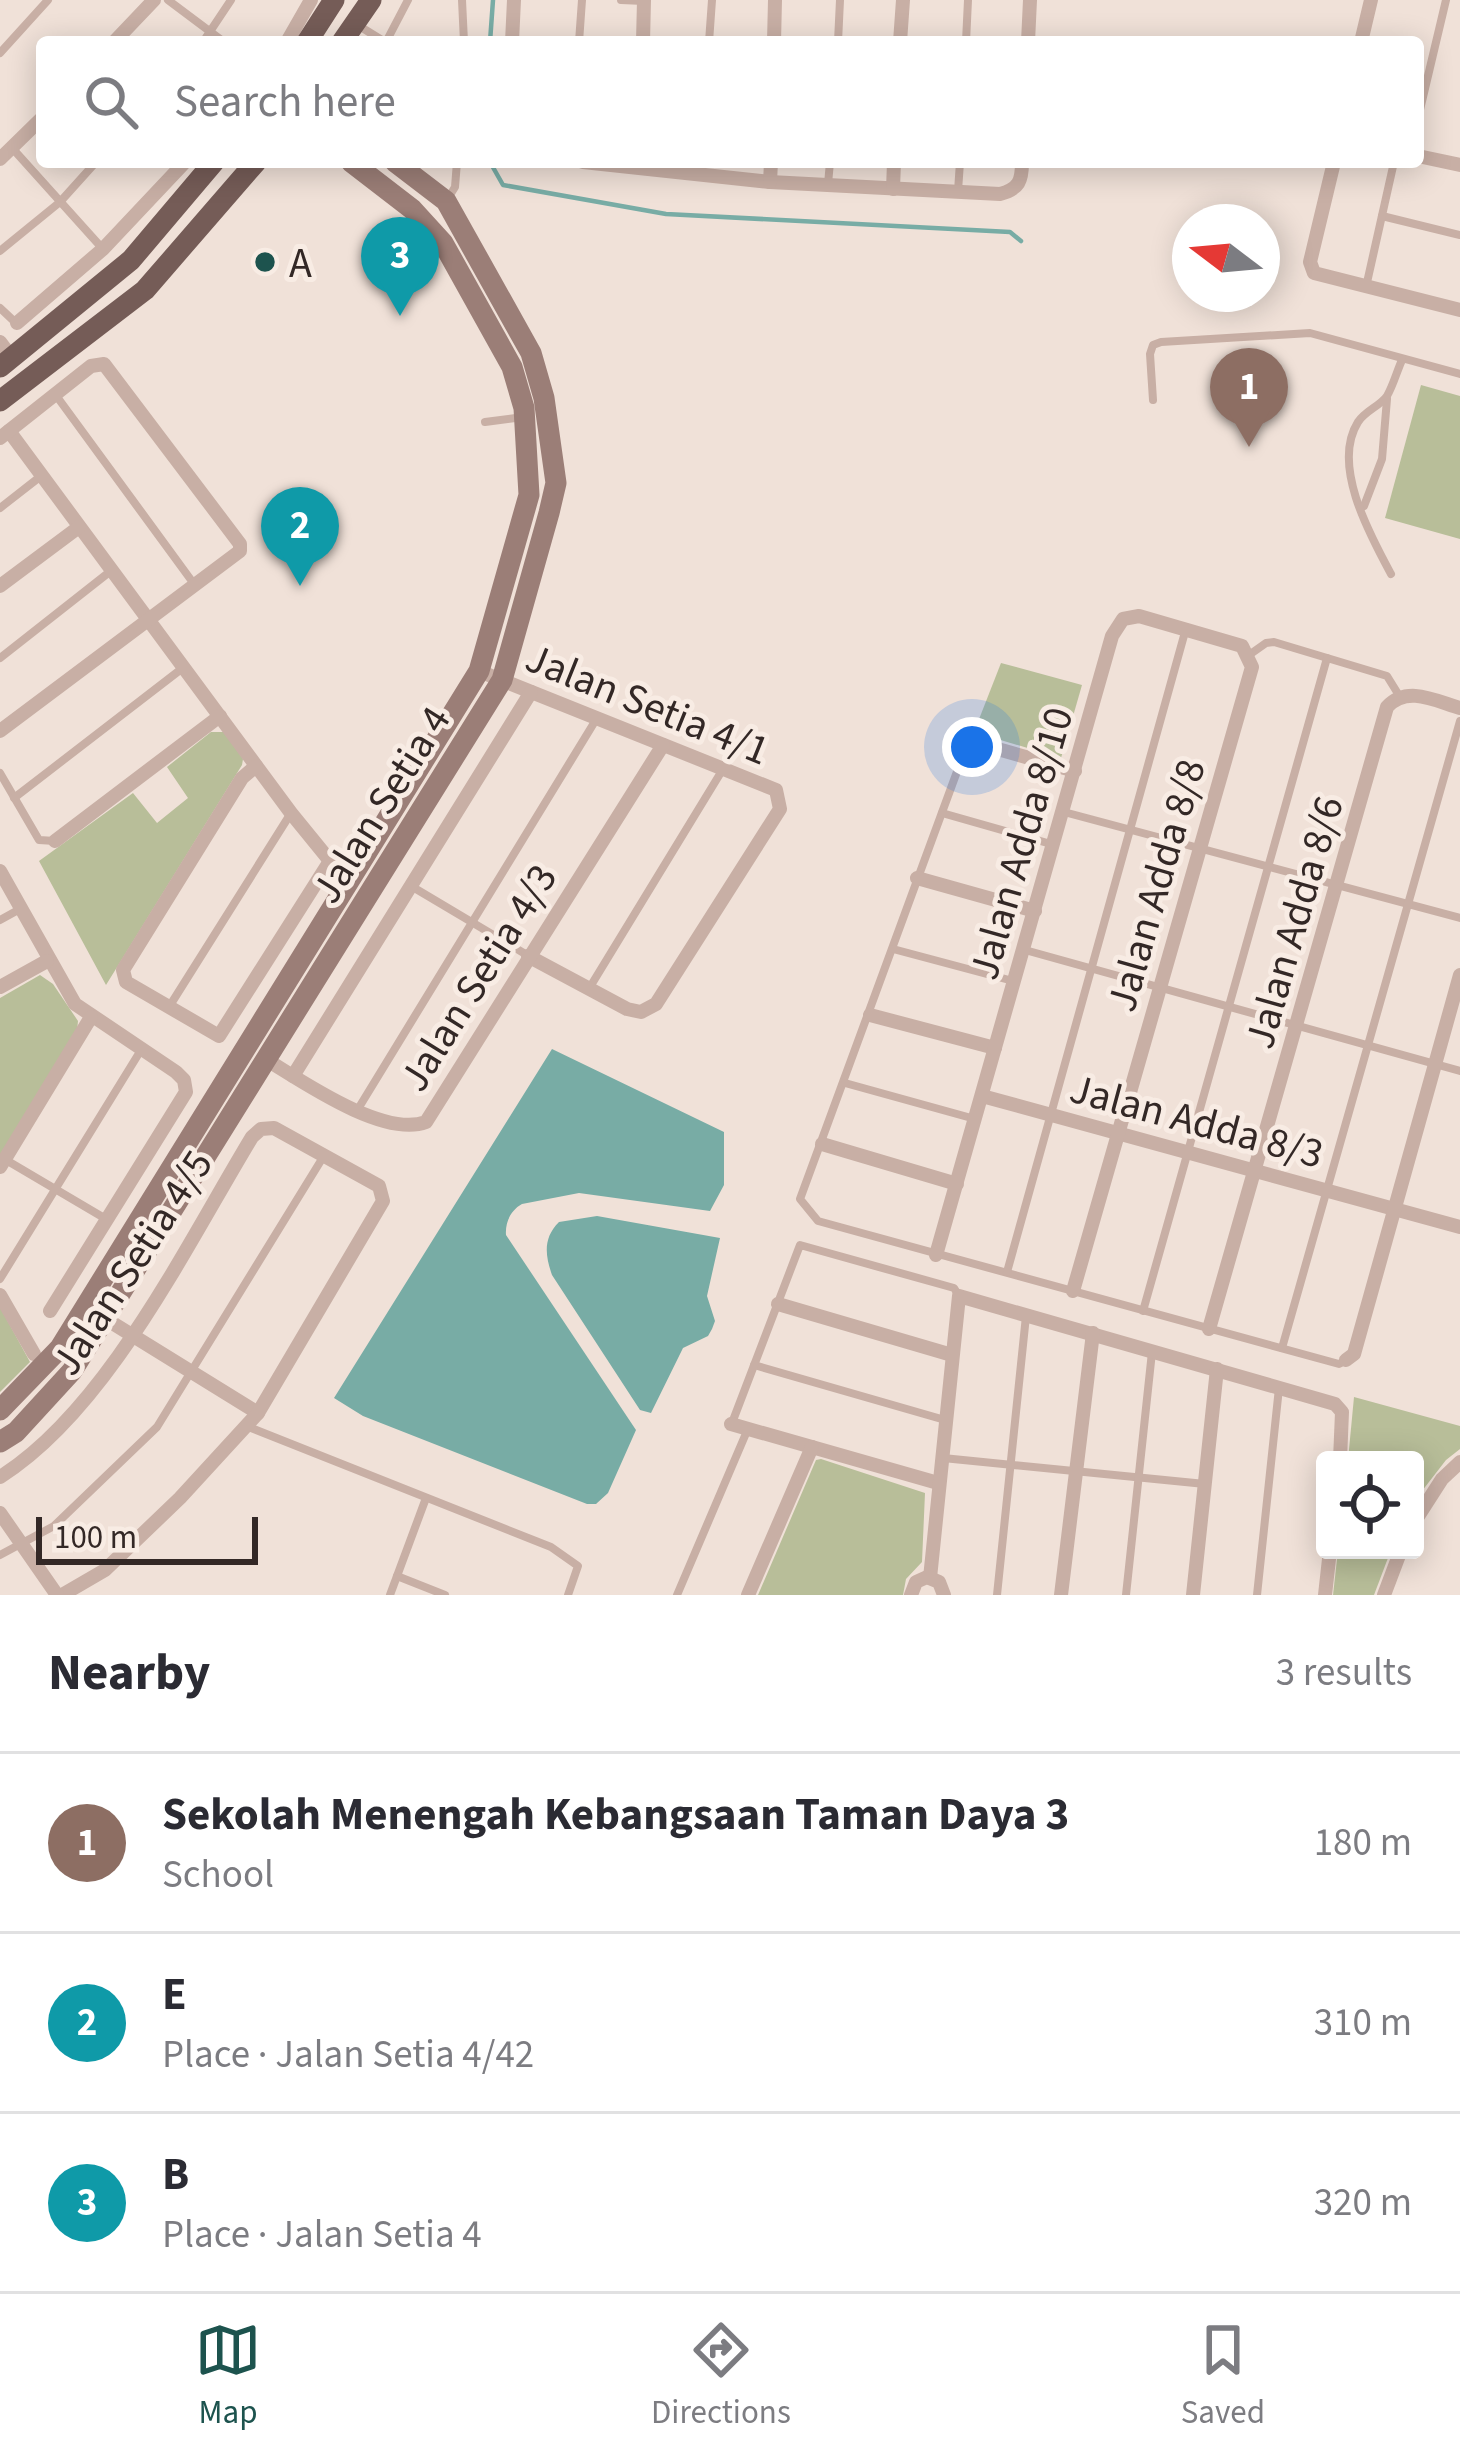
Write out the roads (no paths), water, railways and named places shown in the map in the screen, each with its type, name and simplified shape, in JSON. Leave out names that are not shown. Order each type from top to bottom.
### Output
[{"type":"main road","points":[[311,36],[337,0]]},
{"type":"main road","points":[[325,36],[337,0]]},
{"type":"main road","points":[[349,33],[371,0]]},
{"type":"main road","points":[[4,356],[130,260],[209,168]]},
{"type":"main road","points":[[185,196],[220,168]]},
{"type":"main road","points":[[0,399],[146,290],[251,168]]},
{"type":"main road","points":[[4,356],[25,365],[40,365],[75,345]]},
{"type":"main road","points":[[0,399],[13,374],[4,356]]},
{"type":"street","points":[[120,36],[154,0]]},
{"type":"street","points":[[290,36],[311,0]]},
{"type":"street","points":[[512,36],[514,0]]},
{"type":"street","points":[[643,36],[644,0]]},
{"type":"street","points":[[774,36],[776,0]]},
{"type":"street","points":[[900,36],[903,0]]},
{"type":"street","points":[[1028,36],[1030,0]]},
{"type":"street","points":[[1362,36],[1371,0]]},
{"type":"street","points":[[6,154],[36,124]]},
{"type":"street","points":[[1424,157],[1460,165]]},
{"type":"street","points":[[17,323],[103,249],[179,168]]},
{"type":"street","name":"Jalan Setia 4","points":[[0,1442],[16,1432],[72,1371],[96,1313],[479,671],[529,495],[525,417],[512,367],[443,243],[412,208],[359,168]]},
{"type":"street","name":"Jalan Setia 4","points":[[0,1410],[96,1313],[267,1060],[502,680],[556,483],[544,398],[531,353],[446,202],[403,168]]},
{"type":"street","points":[[770,182],[771,168]]},
{"type":"street","points":[[893,189],[894,168]]},
{"type":"street","points":[[702,169],[770,182],[1000,194],[1013,191],[1021,182],[1022,168]]},
{"type":"street","points":[[1333,168],[1310,266],[1318,275],[1460,310]]},
{"type":"street","points":[[0,731],[149,617],[240,551],[241,544],[108,367],[98,363],[5,434],[42,476],[149,617],[291,813],[348,884]]},
{"type":"street","points":[[0,586],[79,527]]},
{"type":"street","name":"Jalan Adda 8/10","points":[[936,1255],[1112,636],[1117,625],[1132,615],[1186,628]]},
{"type":"street","points":[[1186,628],[1242,646],[1250,655]]},
{"type":"street","name":"Jalan Adda 8/8","points":[[1073,1291],[1252,667],[1250,655]]},
{"type":"street","name":"Jalan Setia 4/1","points":[[479,671],[776,790],[780,808],[656,1004],[641,1012],[627,1009],[589,988]]},
{"type":"street","points":[[293,1076],[531,692]]},
{"type":"street","points":[[1400,697],[1416,695],[1460,709]]},
{"type":"street","name":"Jalan Adda 8/6","points":[[1209,1328],[1388,707],[1400,697]]},
{"type":"street","points":[[55,841],[220,716]]},
{"type":"street","points":[[970,748],[980,744],[1075,771]]},
{"type":"street","name":"Jalan Setia 4/3","points":[[267,1060],[358,1110],[404,1127],[426,1121],[663,745]]},
{"type":"street","points":[[256,766],[242,778],[123,970],[126,982],[212,1035],[222,1033],[330,861]]},
{"type":"street","points":[[0,871],[75,1004],[184,1080],[186,1092],[50,1310]]},
{"type":"street","points":[[917,878],[1035,911]]},
{"type":"street","points":[[528,956],[589,988]]},
{"type":"street","points":[[0,987],[47,961]]},
{"type":"street","points":[[1346,1360],[1354,1354],[1460,975]]},
{"type":"street","points":[[870,1015],[995,1048]]},
{"type":"street","points":[[3,1163],[92,1017]]},
{"type":"street","name":"Jalan Adda 8/3","points":[[982,1096],[1460,1227]]},
{"type":"street","name":"Jalan Setia 4/5","points":[[0,1477],[22,1463],[107,1374],[252,1137],[261,1129],[274,1128],[325,1154]]},
{"type":"street","points":[[822,1144],[957,1184]]},
{"type":"street","points":[[0,1513],[60,1595],[105,1570],[259,1413],[383,1201],[379,1186],[325,1154]]},
{"type":"street","points":[[0,1295],[34,1354]]},
{"type":"street","points":[[930,1578],[959,1296],[1335,1404],[1342,1412],[1340,1451]]},
{"type":"street","points":[[778,1304],[952,1355]]},
{"type":"street","points":[[96,1313],[259,1413]]},
{"type":"street","points":[[1061,1595],[1093,1333]]},
{"type":"street","points":[[1193,1595],[1216,1369]]},
{"type":"street","points":[[731,1424],[938,1483]]},
{"type":"street","points":[[748,1595],[812,1447]]},
{"type":"street","points":[[1424,1507],[1459,1463]]},
{"type":"street","points":[[1324,1595],[1329,1559]]},
{"type":"street","points":[[1384,1595],[1398,1559]]},
{"type":"street","points":[[911,1595],[916,1582],[930,1578],[944,1594],[961,1595]]},
{"type":"lane","points":[[0,53],[48,0]]},
{"type":"lane","points":[[168,0],[217,36]]},
{"type":"lane","points":[[208,36],[231,0]]},
{"type":"lane","points":[[389,36],[409,0]]},
{"type":"lane","points":[[462,0],[464,36]]},
{"type":"lane","points":[[580,36],[582,0]]},
{"type":"lane","points":[[621,0],[644,0]]},
{"type":"lane","points":[[709,36],[712,0]]},
{"type":"lane","points":[[838,36],[840,0]]},
{"type":"lane","points":[[966,36],[968,0]]},
{"type":"lane","points":[[1424,93],[1446,0]]},
{"type":"lane","points":[[6,154],[103,249]]},
{"type":"lane","points":[[0,251],[60,202],[90,168]]},
{"type":"lane","points":[[446,202],[455,187],[457,168]]},
{"type":"lane","points":[[828,185],[829,168]]},
{"type":"lane","points":[[958,192],[960,168]]},
{"type":"lane","points":[[1366,287],[1393,168]]},
{"type":"lane","points":[[1382,216],[1460,235]]},
{"type":"lane","points":[[0,308],[17,323]]},
{"type":"lane","points":[[1153,400],[1150,354],[1153,345],[1161,342],[1310,333],[1460,374]]},
{"type":"lane","points":[[1390,574],[1365,525],[1364,507],[1382,459],[1387,396],[1402,360]]},
{"type":"lane","points":[[56,394],[195,585]]},
{"type":"lane","points":[[1364,507],[1353,492],[1348,450],[1358,422],[1387,396]]},
{"type":"lane","points":[[485,422],[525,417]]},
{"type":"lane","points":[[0,508],[42,476]]},
{"type":"lane","points":[[0,658],[113,570]]},
{"type":"lane","points":[[1007,1272],[1186,628]]},
{"type":"lane","points":[[1250,655],[1274,642],[1387,676],[1400,697]]},
{"type":"lane","points":[[1143,1311],[1328,658]]},
{"type":"lane","points":[[14,798],[185,666]]},
{"type":"lane","points":[[358,1110],[596,718]]},
{"type":"lane","points":[[1282,1348],[1460,721]]},
{"type":"lane","points":[[970,748],[962,758],[800,1199],[805,1210],[818,1221],[936,1255],[1340,1364],[1346,1360]]},
{"type":"lane","points":[[589,988],[723,769]]},
{"type":"lane","points":[[0,773],[39,840],[55,841]]},
{"type":"lane","points":[[1063,812],[1460,918]]},
{"type":"lane","points":[[169,1008],[291,813]]},
{"type":"lane","points":[[942,813],[1053,844]]},
{"type":"lane","points":[[410,885],[528,956]]},
{"type":"lane","points":[[0,920],[21,908]]},
{"type":"lane","points":[[893,949],[1014,981]]},
{"type":"lane","points":[[1023,950],[1460,1071]]},
{"type":"lane","points":[[0,1279],[142,1049]]},
{"type":"lane","points":[[844,1083],[975,1119]]},
{"type":"lane","points":[[0,1555],[54,1526],[157,1427],[325,1154]]},
{"type":"lane","points":[[3,1163],[106,1219]]},
{"type":"lane","points":[[731,1424],[800,1245],[954,1288],[959,1296]]},
{"type":"lane","points":[[998,1595],[1026,1315]]},
{"type":"lane","points":[[1126,1595],[1152,1351]]},
{"type":"lane","points":[[754,1365],[945,1420]]},
{"type":"lane","points":[[1257,1595],[1279,1388]]},
{"type":"lane","points":[[246,1426],[550,1546],[578,1565],[568,1595]]},
{"type":"lane","points":[[677,1595],[748,1429]]},
{"type":"lane","points":[[941,1458],[1205,1484]]},
{"type":"lane","points":[[390,1595],[426,1498]]},
{"type":"lane","points":[[397,1576],[445,1595]]},
{"type":"water","points":[[552,1049],[724,1132],[724,1185],[710,1211],[579,1193],[522,1204],[508,1221],[506,1235],[636,1430],[608,1493],[596,1504],[363,1416],[334,1398]]},
{"type":"water","points":[[597,1216],[720,1238],[707,1296],[715,1321],[712,1329],[708,1336],[683,1348],[651,1413],[640,1410],[550,1268],[548,1241],[559,1222]]},
{"type":"waterway","points":[[490,36],[493,0]]},
{"type":"waterway","points":[[493,168],[503,185],[666,214],[1010,232],[1021,241]]},
{"type":"place","name":"A","points":[[265,262]]},
{"type":"place","name":"B","points":[[400,316]]},
{"type":"place","name":"Sekolah Menengah Kebangsaan Taman Daya 3","points":[[1249,447]]},
{"type":"place","name":"E","points":[[300,586]]}]
